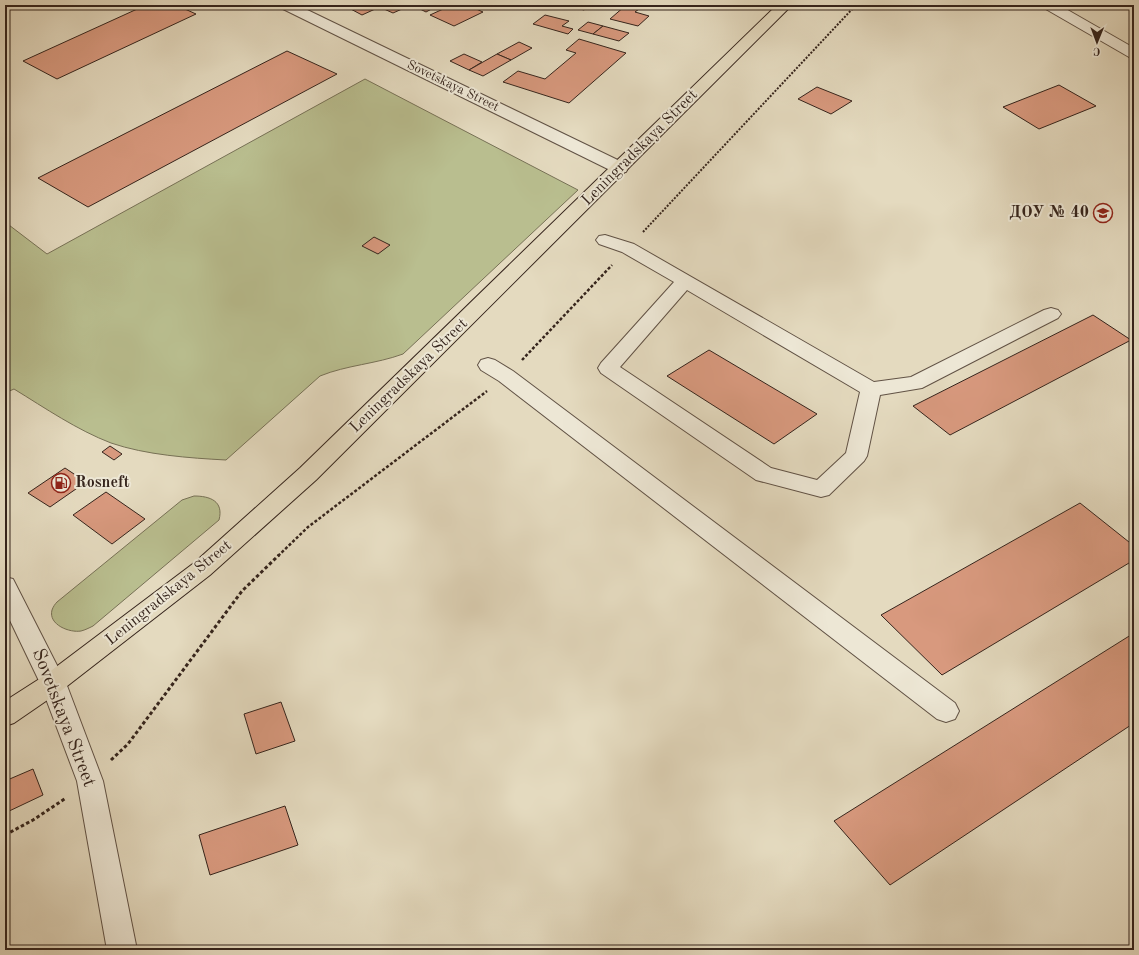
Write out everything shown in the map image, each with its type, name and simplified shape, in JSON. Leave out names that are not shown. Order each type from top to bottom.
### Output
[{"type":"main road","name":"Leningradskaya Street","points":[[5,714],[53,683],[202,569],[302,480],[785,5]]},
{"type":"street","name":"Sovetskaya Street","points":[[286,5],[620,168]]},
{"type":"street","points":[[1049,5],[1134,54]]},
{"type":"street","points":[[605,240],[628,248],[871,390],[915,383],[1051,314]]},
{"type":"street","points":[[685,281],[608,368],[764,474],[821,489],[856,456],[871,390]]},
{"type":"street","points":[[497,371],[946,712]]},
{"type":"street","name":"Sovetskaya Street","points":[[5,586],[53,683],[90,781],[122,950]]},
{"type":"path","points":[[5,836],[33,820],[90,781],[128,744],[242,591],[308,527],[497,371],[628,248],[856,5]]},
{"type":"green space","points":[[365,79],[578,190],[403,354],[341,369],[320,376],[226,460],[168,455],[124,447],[86,432],[14,389],[5,393],[5,222],[47,254]]},
{"type":"green space","points":[[194,496],[205,497],[218,504],[220,514],[219,520],[93,626],[82,631],[71,631],[61,627],[53,620],[52,609],[57,602],[182,500]]},
{"type":"building","points":[[146,5],[176,5],[196,14],[57,79],[23,61]]},
{"type":"building","points":[[352,5],[384,5],[362,15],[347,7]]},
{"type":"building","points":[[392,5],[411,5],[393,13],[384,9]]},
{"type":"building","points":[[412,5],[439,5],[426,12]]},
{"type":"building","points":[[452,5],[467,5],[483,12],[454,26],[430,15]]},
{"type":"building","points":[[565,5],[590,5],[584,10]]},
{"type":"building","points":[[625,6],[639,9],[635,12],[649,16],[638,26],[610,19]]},
{"type":"building","points":[[545,15],[569,21],[562,26],[573,29],[568,34],[533,24]]},
{"type":"building","points":[[588,22],[603,26],[593,34],[578,30]]},
{"type":"building","points":[[603,26],[629,33],[619,41],[593,34]]},
{"type":"building","points":[[579,39],[626,53],[569,103],[503,82],[518,71],[545,79],[576,53],[566,50]]},
{"type":"building","points":[[519,42],[532,48],[511,60],[497,54]]},
{"type":"building","points":[[287,51],[337,74],[88,207],[38,178]]},
{"type":"building","points":[[464,54],[482,62],[469,70],[450,61]]},
{"type":"building","points":[[497,54],[511,60],[483,76],[469,70]]},
{"type":"building","points":[[1059,85],[1096,106],[1039,129],[1003,107]]},
{"type":"building","points":[[817,87],[852,101],[831,114],[798,99]]},
{"type":"building","points":[[374,237],[390,245],[378,254],[362,246]]},
{"type":"building","points":[[1093,315],[1131,340],[950,435],[913,406]]},
{"type":"building","points":[[709,350],[817,414],[774,444],[667,376]]},
{"type":"building","points":[[110,446],[122,454],[114,460],[102,452]]},
{"type":"building","points":[[65,468],[86,482],[50,507],[28,493]]},
{"type":"building","points":[[106,492],[145,519],[112,544],[73,515]]},
{"type":"building","points":[[1080,503],[1134,546],[1134,560],[942,675],[881,615]]},
{"type":"building","points":[[1134,633],[1134,723],[890,885],[834,821]]},
{"type":"building","points":[[281,702],[295,741],[256,754],[244,714]]},
{"type":"building","points":[[33,769],[43,795],[5,813],[5,781]]},
{"type":"building","points":[[285,806],[298,845],[210,875],[199,835]]},
{"type":"place","name":"ДОУ № 40","points":[[1103,213]]},
{"type":"place","name":"Rosneft","points":[[61,483]]}]
